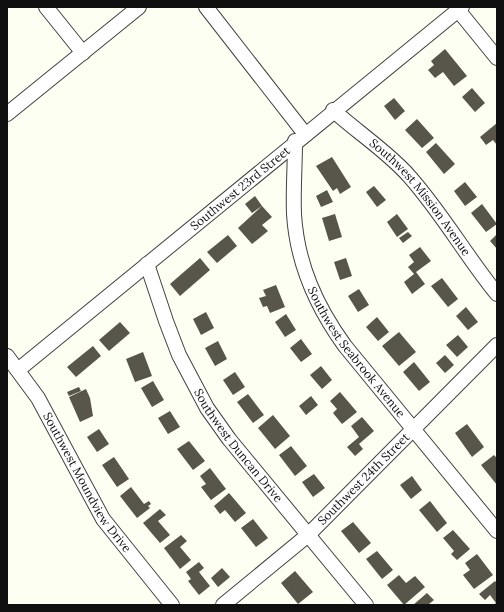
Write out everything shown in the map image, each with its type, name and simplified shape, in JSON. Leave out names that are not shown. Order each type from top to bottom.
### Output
[{"type":"street","points":[[46,7],[83,53]]},
{"type":"street","points":[[7,114],[139,7]]},
{"type":"street","points":[[206,7],[300,138]]},
{"type":"street","points":[[460,9],[497,58]]},
{"type":"street","name":"Southwest 23rd Street","points":[[18,370],[333,110],[460,9]]},
{"type":"street","name":"Southwest Mission Avenue","points":[[333,110],[350,126],[387,154],[409,176],[497,294]]},
{"type":"street","name":"Southwest Seabrook Avenue","points":[[300,138],[294,214],[301,258],[311,288],[329,324],[497,531]]},
{"type":"street","name":"Southwest Duncan Drive","points":[[147,264],[179,355],[207,408],[229,439],[366,605]]},
{"type":"street","name":"Southwest 24th Street","points":[[223,605],[308,535],[497,345]]},
{"type":"street","name":"Southwest Moundview Drive","points":[[7,356],[38,398],[103,519],[172,605]]},
{"type":"building","points":[[445,49],[467,76],[454,86],[443,72],[435,78],[428,70],[434,65],[431,61]]},
{"type":"building","points":[[472,88],[485,103],[475,112],[462,97]]},
{"type":"building","points":[[394,98],[405,111],[395,120],[384,106]]},
{"type":"building","points":[[417,119],[434,138],[422,148],[405,130]]},
{"type":"building","points":[[497,123],[497,145],[493,140],[486,145],[480,137]]},
{"type":"building","points":[[436,143],[455,164],[444,174],[426,152]]},
{"type":"building","points":[[332,157],[351,187],[340,194],[337,188],[333,191],[316,166]]},
{"type":"building","points":[[465,182],[477,197],[465,206],[454,191]]},
{"type":"building","points":[[374,186],[386,200],[377,207],[366,192]]},
{"type":"building","points":[[327,190],[333,202],[321,207],[316,196]]},
{"type":"building","points":[[255,196],[262,206],[252,213],[245,204]]},
{"type":"building","points":[[482,204],[497,224],[486,232],[471,213]]},
{"type":"building","points":[[262,206],[272,217],[262,225],[268,231],[252,244],[238,228]]},
{"type":"building","points":[[335,214],[342,237],[329,241],[322,218]]},
{"type":"building","points":[[397,214],[408,229],[397,237],[387,222]]},
{"type":"building","points":[[408,232],[412,236],[403,243],[399,238]]},
{"type":"building","points":[[497,234],[497,249],[490,241]]},
{"type":"building","points":[[228,235],[237,246],[217,263],[207,252]]},
{"type":"building","points":[[420,247],[431,261],[416,272],[425,284],[412,294],[404,282],[414,274],[408,267],[414,262],[409,255]]},
{"type":"building","points":[[200,258],[210,270],[180,296],[170,284]]},
{"type":"building","points":[[346,258],[352,276],[340,280],[334,262]]},
{"type":"building","points":[[442,278],[458,299],[448,307],[431,286]]},
{"type":"building","points":[[276,285],[285,307],[270,313],[267,306],[263,307],[259,298],[266,296],[263,290]]},
{"type":"building","points":[[359,289],[369,305],[358,312],[348,296]]},
{"type":"building","points":[[466,307],[478,322],[468,330],[456,316]]},
{"type":"building","points":[[206,312],[214,328],[201,335],[193,319]]},
{"type":"building","points":[[286,314],[296,330],[285,337],[275,322]]},
{"type":"building","points":[[377,317],[389,332],[378,341],[366,327]]},
{"type":"building","points":[[120,322],[130,333],[109,351],[99,340]]},
{"type":"building","points":[[399,332],[416,352],[399,366],[382,346]]},
{"type":"building","points":[[458,335],[468,347],[457,357],[446,345]]},
{"type":"building","points":[[301,339],[312,354],[301,362],[290,348]]},
{"type":"building","points":[[218,341],[227,359],[215,366],[205,348]]},
{"type":"building","points":[[93,346],[101,356],[76,377],[67,367]]},
{"type":"building","points":[[143,352],[152,376],[135,382],[126,359]]},
{"type":"building","points":[[445,355],[454,365],[445,373],[436,363]]},
{"type":"building","points":[[414,362],[430,382],[419,391],[403,372]]},
{"type":"building","points":[[321,366],[332,380],[322,389],[310,375]]},
{"type":"building","points":[[235,372],[245,387],[233,395],[223,380]]},
{"type":"building","points":[[153,381],[164,400],[152,407],[141,388]]},
{"type":"building","points":[[79,387],[81,391],[69,396],[67,392]]},
{"type":"building","points":[[86,389],[90,398],[93,416],[80,422],[69,397]]},
{"type":"building","points":[[340,392],[357,412],[342,424],[333,413],[337,409],[330,401]]},
{"type":"building","points":[[248,394],[264,415],[253,423],[237,402]]},
{"type":"building","points":[[311,396],[318,405],[306,415],[299,406]]},
{"type":"building","points":[[170,411],[180,427],[168,434],[158,418]]},
{"type":"building","points":[[273,415],[290,436],[275,449],[258,428]]},
{"type":"building","points":[[362,417],[374,431],[359,444],[363,449],[355,456],[347,447],[359,437],[351,426]]},
{"type":"building","points":[[467,424],[484,447],[472,457],[455,433]]},
{"type":"building","points":[[99,429],[109,444],[97,452],[87,437]]},
{"type":"building","points":[[189,441],[205,461],[193,470],[177,449]]},
{"type":"building","points":[[291,446],[307,466],[295,476],[279,455]]},
{"type":"building","points":[[494,455],[497,458],[497,485],[481,465]]},
{"type":"building","points":[[114,457],[129,479],[117,487],[102,465]]},
{"type":"building","points":[[210,468],[226,489],[211,500],[201,487],[206,484],[200,476]]},
{"type":"building","points":[[314,474],[325,488],[313,497],[302,482]]},
{"type":"building","points":[[412,476],[422,490],[411,499],[400,485]]},
{"type":"building","points":[[131,487],[144,504],[149,501],[151,504],[148,506],[150,508],[137,518],[120,496]]},
{"type":"building","points":[[229,493],[246,513],[235,522],[225,510],[220,514],[214,506]]},
{"type":"building","points":[[430,501],[447,523],[437,532],[419,510]]},
{"type":"building","points":[[160,509],[166,515],[158,521],[170,535],[160,543],[143,523]]},
{"type":"building","points":[[253,519],[268,538],[256,547],[241,528]]},
{"type":"building","points":[[353,522],[371,543],[359,553],[341,531]]},
{"type":"building","points":[[453,530],[470,549],[457,560],[451,554],[454,551],[443,538]]},
{"type":"building","points":[[181,535],[187,541],[180,547],[191,560],[180,569],[164,548]]},
{"type":"building","points":[[377,551],[393,570],[382,579],[366,559]]},
{"type":"building","points":[[477,554],[493,575],[474,589],[463,575],[470,570],[465,563]]},
{"type":"building","points":[[199,562],[204,568],[199,572],[210,586],[199,595],[188,581],[191,579],[186,572]]},
{"type":"building","points":[[222,568],[230,577],[218,587],[211,578]]},
{"type":"building","points":[[295,571],[313,592],[298,604],[281,583]]},
{"type":"building","points":[[399,575],[406,583],[415,576],[425,587],[404,605],[387,585]]},
{"type":"building","points":[[495,581],[497,583],[497,605],[493,605],[496,603],[490,595],[485,600],[479,594]]},
{"type":"building","points":[[427,593],[434,600],[429,604],[431,605],[413,605]]}]
